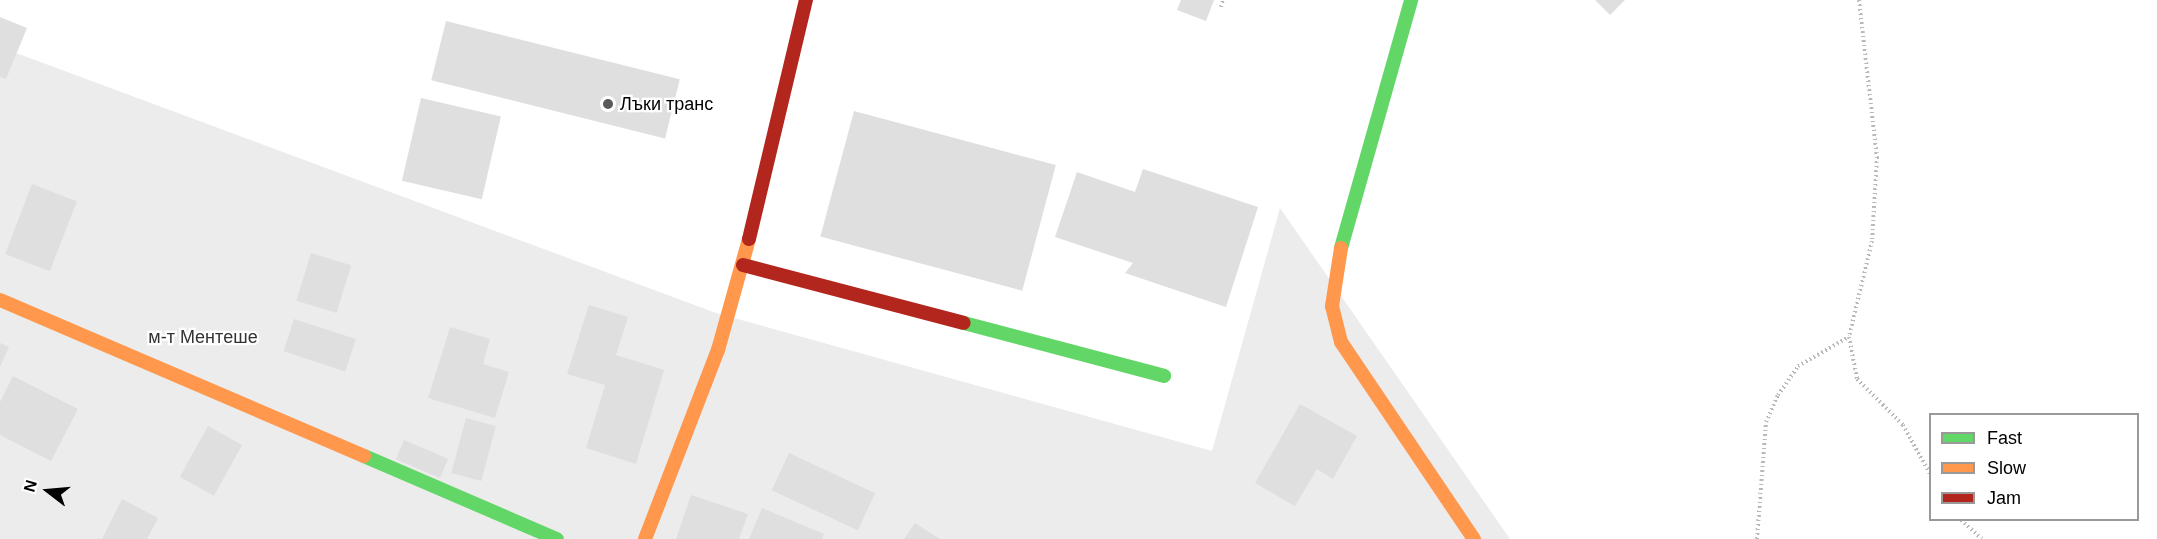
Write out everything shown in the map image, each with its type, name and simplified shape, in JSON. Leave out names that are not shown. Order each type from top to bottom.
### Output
[{"type":"street","points":[[645,539],[718,350],[743,265],[806,0]]},
{"type":"street","points":[[1411,0],[1338,260],[1332,306],[1341,342],[1474,539]]},
{"type":"street","points":[[743,265],[1164,376]]},
{"type":"street","points":[[0,300],[557,539]]},
{"type":"path","points":[[1221,8],[1223,0]]},
{"type":"path","points":[[1859,0],[1877,157],[1872,241],[1849,337],[1857,379],[1903,425],[1929,472]]},
{"type":"path","points":[[1757,539],[1766,422],[1778,395],[1798,366],[1849,337]]},
{"type":"path","points":[[1963,521],[1982,539]]},
{"type":"green space","name":"м-т Ментeше","points":[[0,47],[716,313],[1212,451],[1280,208],[1510,539],[0,539]]},
{"type":"building","points":[[1181,0],[1214,0],[1206,21],[1177,10]]},
{"type":"building","points":[[1595,0],[1625,0],[1610,15]]},
{"type":"building","points":[[0,17],[27,28],[6,79],[0,77]]},
{"type":"building","points":[[446,21],[680,79],[665,138],[431,80]]},
{"type":"building","points":[[421,98],[501,116],[482,199],[402,181]]},
{"type":"building","points":[[854,111],[1056,165],[1022,291],[820,237]]},
{"type":"building","points":[[1143,169],[1258,207],[1226,307],[1125,273],[1133,263],[1055,237],[1077,172],[1135,192]]},
{"type":"building","points":[[32,184],[77,201],[50,271],[5,254]]},
{"type":"building","points":[[311,253],[351,265],[337,313],[296,301]]},
{"type":"building","points":[[589,305],[628,317],[616,355],[664,370],[636,464],[586,448],[605,385],[567,374]]},
{"type":"building","points":[[294,319],[356,339],[345,371],[283,351]]},
{"type":"building","points":[[450,327],[490,339],[483,364],[509,372],[495,418],[428,398]]},
{"type":"building","points":[[0,343],[9,347],[0,367]]},
{"type":"building","points":[[13,376],[78,409],[51,461],[0,435],[0,402]]},
{"type":"building","points":[[1300,404],[1357,436],[1333,479],[1317,469],[1295,506],[1255,483]]},
{"type":"building","points":[[466,418],[496,426],[481,481],[451,473]]},
{"type":"building","points":[[208,426],[242,445],[214,496],[180,477]]},
{"type":"building","points":[[404,440],[448,459],[440,478],[396,459]]},
{"type":"building","points":[[789,453],[875,493],[858,530],[772,490]]},
{"type":"building","points":[[691,495],[748,514],[739,539],[676,539]]},
{"type":"building","points":[[122,499],[158,518],[147,539],[102,539]]},
{"type":"building","points":[[762,508],[824,534],[822,539],[749,539]]},
{"type":"building","points":[[915,523],[940,539],[904,539]]},
{"type":"traffic: fast","points":[[1341,248],[1411,0]]},
{"type":"traffic: fast","points":[[964,323],[1164,376]]},
{"type":"traffic: fast","points":[[364,456],[557,539]]},
{"type":"traffic: slow","points":[[645,539],[718,350],[749,239]]},
{"type":"traffic: slow","points":[[1341,248],[1332,306],[1341,342],[1474,539]]},
{"type":"traffic: slow","points":[[0,300],[364,456]]},
{"type":"traffic: jam","points":[[749,239],[806,0]]},
{"type":"traffic: jam","points":[[743,265],[964,323]]},
{"type":"place","name":"Лъки транс","points":[[608,104]]}]
